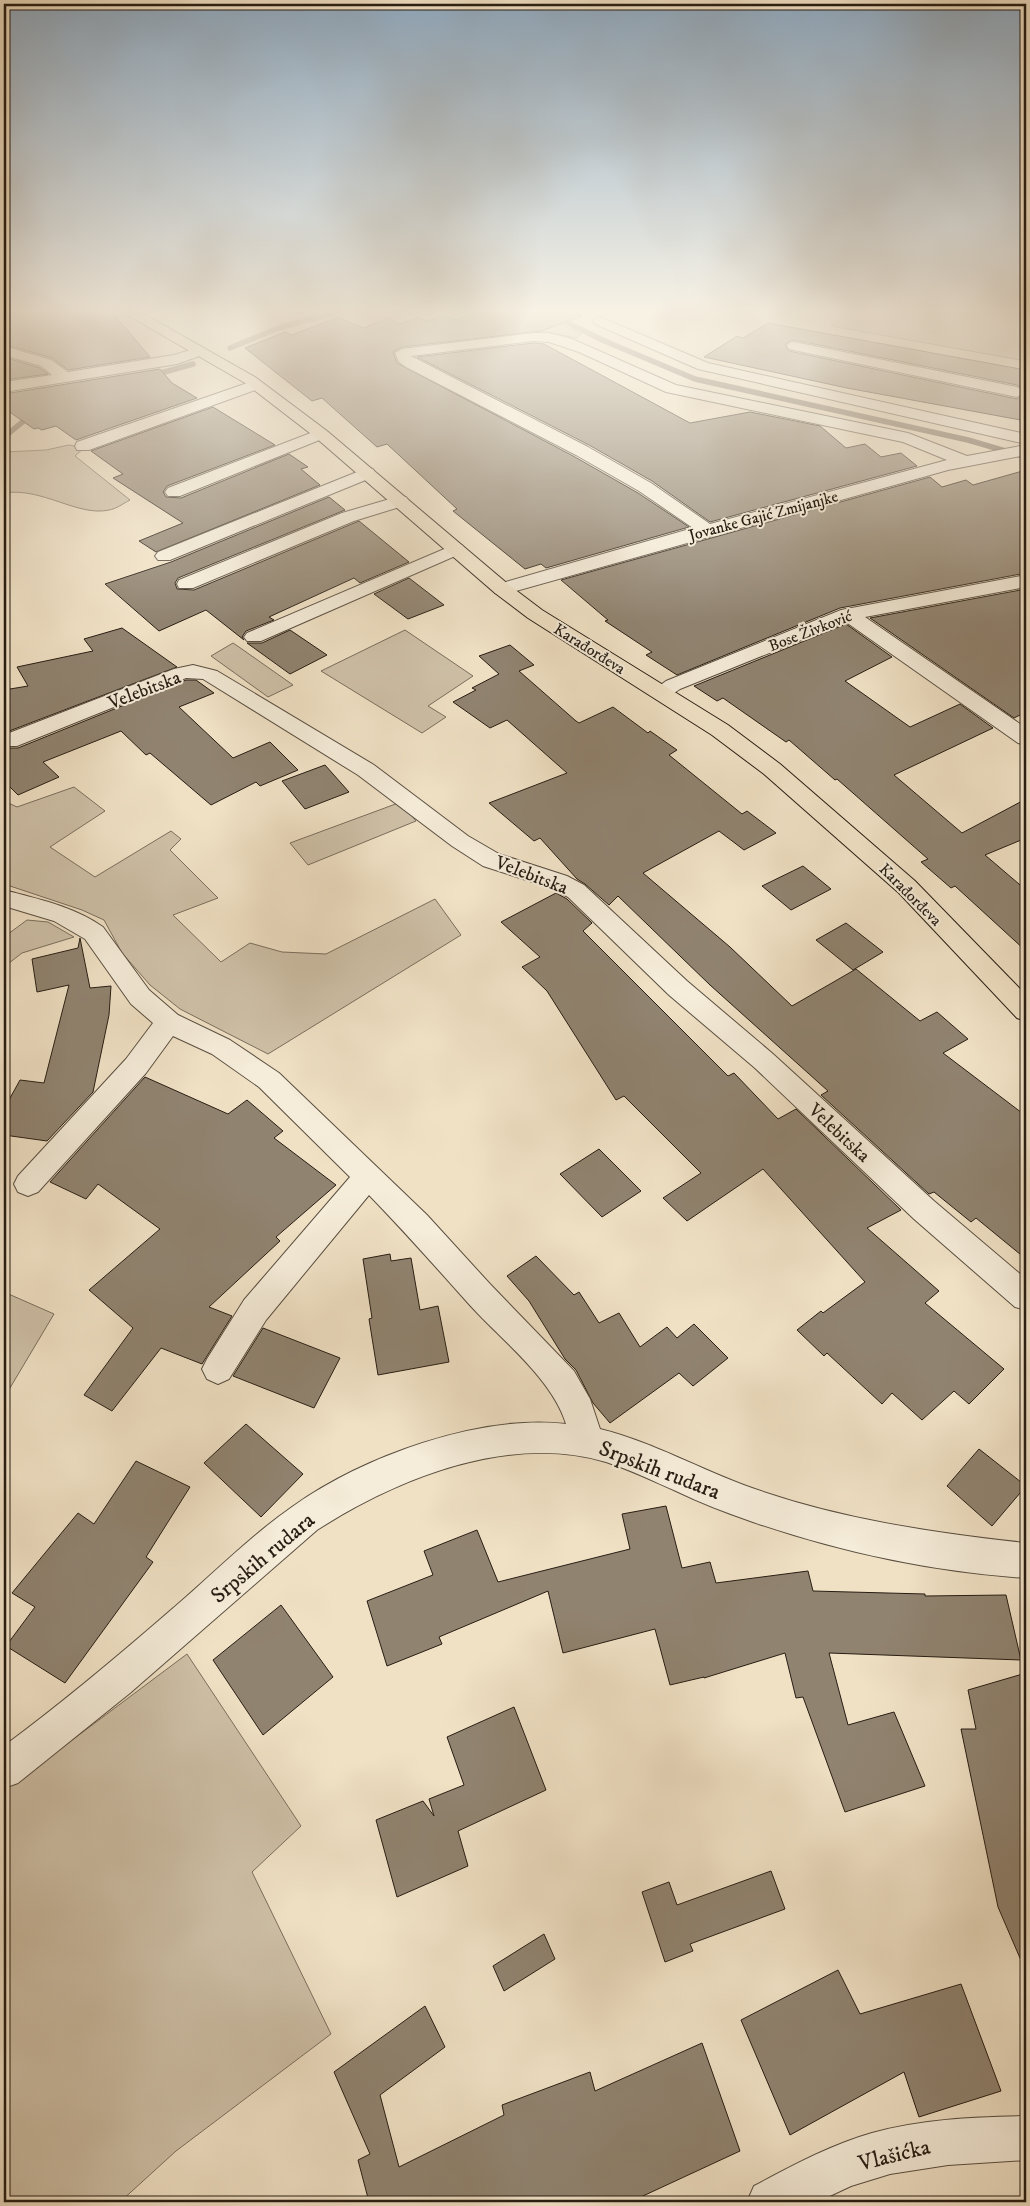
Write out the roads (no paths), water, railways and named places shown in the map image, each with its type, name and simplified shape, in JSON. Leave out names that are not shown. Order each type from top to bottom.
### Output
[{"type":"main road","name":"Karađorđeva","points":[[297,416],[321,434],[502,589],[535,614],[720,730],[824,812],[907,887],[1026,1011]]},
{"type":"street","points":[[82,446],[168,416]]},
{"type":"street","points":[[512,416],[615,469],[645,487],[707,530]]},
{"type":"street","points":[[802,416],[908,438],[964,460]]},
{"type":"street","points":[[926,416],[1026,439]]},
{"type":"street","points":[[174,492],[321,434]]},
{"type":"street","name":"Jovanke Gajić Zmijanjke","points":[[502,589],[707,530],[964,460],[1026,450]]},
{"type":"street","points":[[164,556],[367,473]]},
{"type":"street","points":[[186,584],[348,517],[400,501]]},
{"type":"street","points":[[254,637],[456,549]]},
{"type":"street","name":"Bose Živković","points":[[661,692],[673,684],[848,614],[1026,581]]},
{"type":"street","points":[[848,614],[1026,738]]},
{"type":"street","name":"Velebitska","points":[[9,741],[181,673],[193,671],[210,675],[366,770],[460,841],[491,860],[559,882],[576,891],[678,988],[764,1061],[924,1210],[1026,1298]]},
{"type":"street","points":[[4,898],[72,919],[85,926],[94,933],[140,997],[169,1022],[220,1047],[270,1080],[417,1224],[479,1294],[563,1381],[578,1410],[588,1442]]},
{"type":"street","points":[[28,1184],[136,1066],[169,1022]]},
{"type":"street","points":[[218,1369],[255,1310],[309,1248],[343,1203],[369,1176]]},
{"type":"street","name":"Srpskih rudara","points":[[4,1770],[51,1735],[303,1520],[349,1490],[437,1455],[495,1442],[536,1438],[588,1442],[652,1462],[717,1492],[805,1520],[923,1549],[1026,1561]]},
{"type":"street","name":"Vlašićka","points":[[770,2202],[820,2176],[871,2156],[940,2143],[1026,2138]]},
{"type":"waterway","points":[[4,437],[30,416]]},
{"type":"waterway","points":[[860,416],[968,440],[1026,457]]}]
